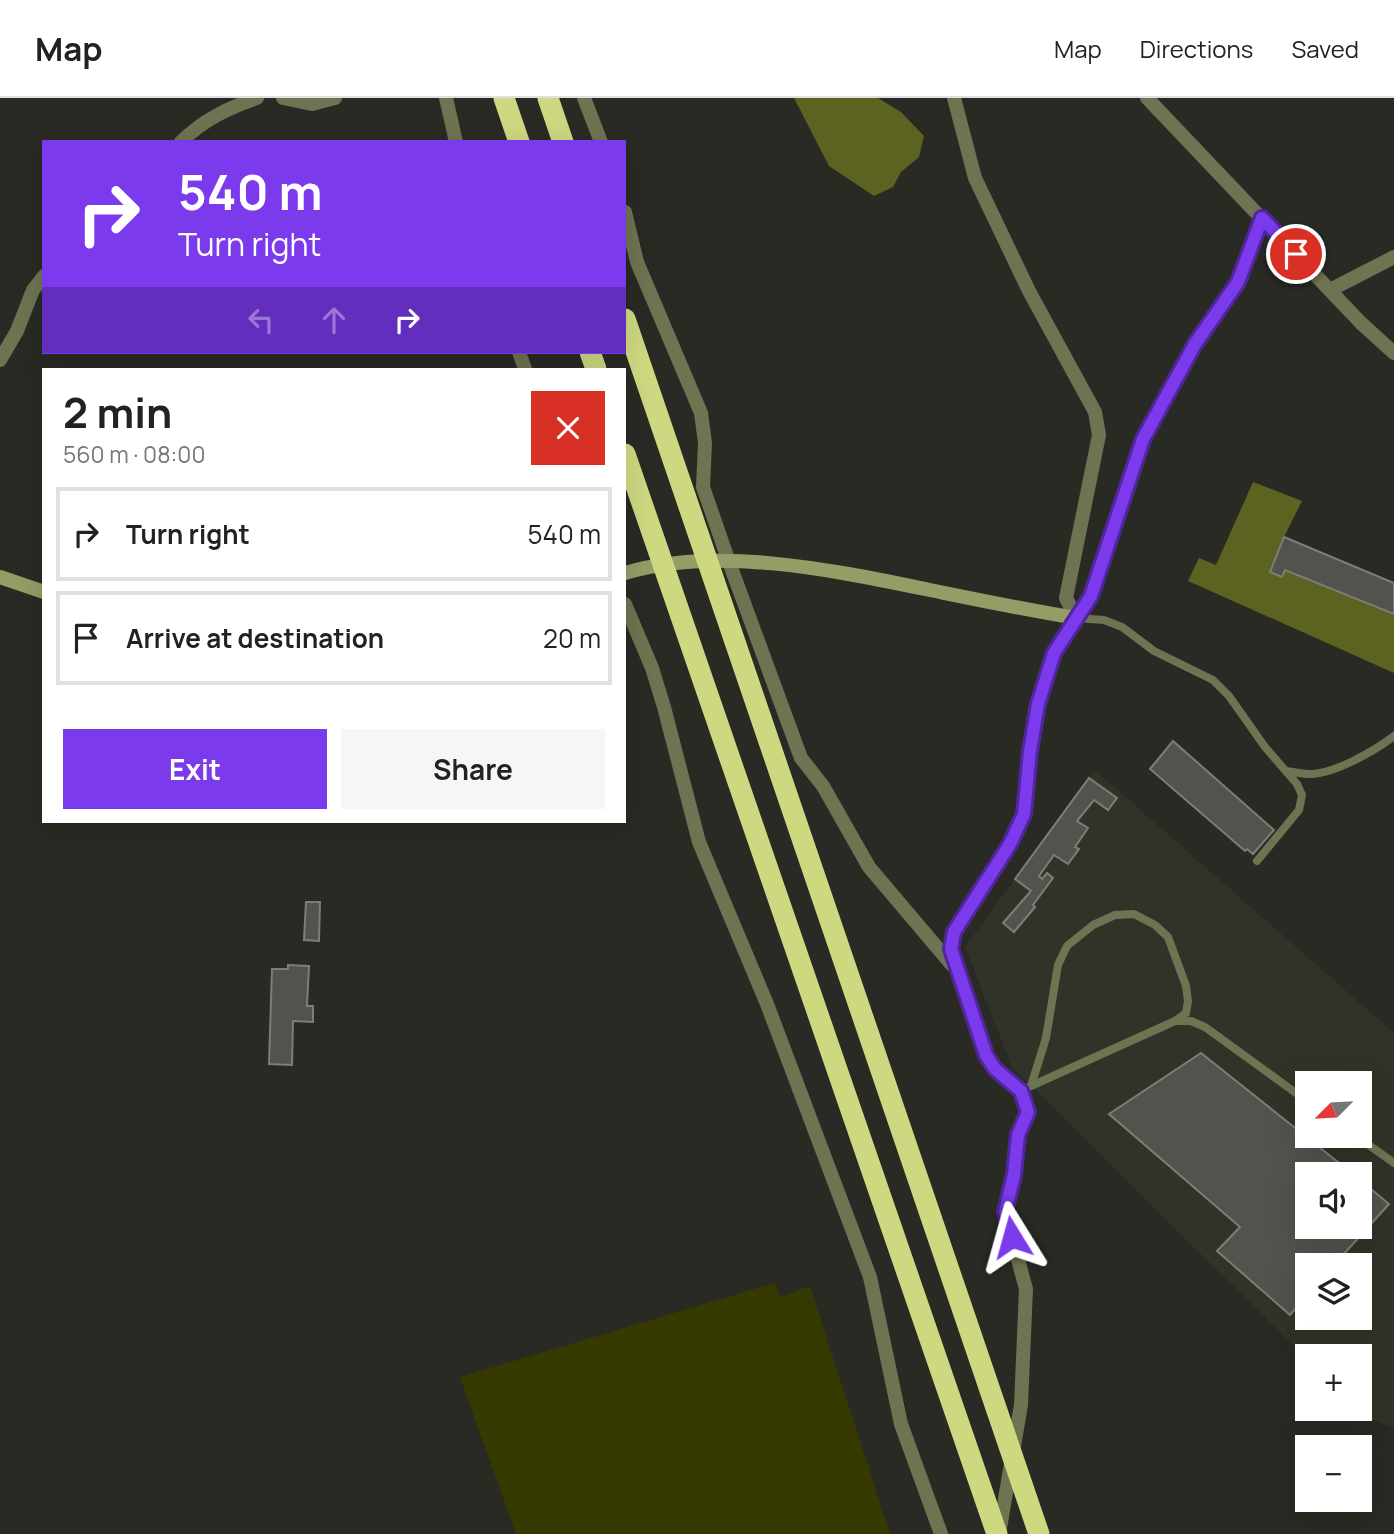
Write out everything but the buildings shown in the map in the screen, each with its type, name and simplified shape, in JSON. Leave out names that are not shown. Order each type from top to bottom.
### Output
[{"type":"highway","points":[[504,98],[518,140]]},
{"type":"highway","points":[[548,98],[562,140]]},
{"type":"highway","points":[[626,322],[719,562],[1038,1534]]},
{"type":"highway","points":[[626,457],[998,1534]]},
{"type":"street","points":[[182,140],[196,127],[229,107],[257,98]]},
{"type":"street","points":[[283,98],[312,104],[335,98]]},
{"type":"street","points":[[446,98],[456,140]]},
{"type":"street","points":[[584,98],[600,140]]},
{"type":"street","points":[[954,98],[975,178],[1029,291],[1096,412],[1099,435],[1066,598],[1076,618]]},
{"type":"street","points":[[1147,98],[1361,323],[1394,353]]},
{"type":"street","points":[[626,216],[637,262],[701,413],[705,443],[704,487],[719,562],[801,758],[822,786],[869,867],[958,972]]},
{"type":"street","points":[[998,1534],[1021,1405],[1026,1289],[1005,1212],[1014,1175],[1018,1135],[1028,1112],[1026,1088],[995,1069],[986,1055],[951,949],[954,932],[1010,844],[1024,814],[1038,704],[1054,653],[1091,596],[1143,439],[1195,344],[1238,282],[1262,218]]},
{"type":"street","points":[[1330,290],[1394,257]]},
{"type":"street","points":[[0,360],[17,331],[33,290],[42,279]]},
{"type":"street","points":[[626,573],[663,565],[719,562],[834,571],[1076,618]]},
{"type":"street","points":[[0,578],[42,591]]},
{"type":"street","points":[[626,606],[652,668],[699,842],[767,1004],[870,1277],[901,1424],[942,1534]]},
{"type":"lane","points":[[1076,618],[1104,620],[1122,627],[1154,651],[1213,680],[1229,696],[1265,747],[1297,784],[1302,795],[1299,810],[1257,860]]},
{"type":"lane","points":[[1286,771],[1310,775],[1329,771],[1394,736]]},
{"type":"lane","points":[[1134,914],[1168,937],[1186,986],[1186,1013],[1175,1021],[1026,1088],[1046,1038],[1058,965],[1067,946],[1093,925],[1115,915],[1134,914]]},
{"type":"lane","points":[[1175,1021],[1191,1021],[1205,1027],[1295,1092]]},
{"type":"lane","points":[[1372,1147],[1394,1163]]},
{"type":"shaded area","points":[[1095,770],[1394,1033],[1394,1428],[1372,1420],[1372,1344],[1295,1344],[1295,1347],[1012,1067],[965,947]]},
{"type":"green space","points":[[794,98],[878,98],[901,112],[924,136],[919,157],[901,172],[893,187],[874,196],[829,166]]},
{"type":"green space","points":[[1253,482],[1302,501],[1284,537],[1285,570],[1394,614],[1394,673],[1188,581],[1199,558],[1216,565]]},
{"type":"green space","points":[[775,1283],[780,1297],[810,1286],[890,1534],[516,1534],[460,1377]]},
{"type":"route","points":[[1012,1237],[1005,1212],[1014,1175],[1018,1135],[1028,1112],[1021,1091],[995,1069],[986,1055],[951,949],[954,932],[1010,844],[1024,814],[1038,704],[1054,653],[1091,596],[1143,439],[1195,344],[1238,282],[1262,218],[1296,254]]}]
